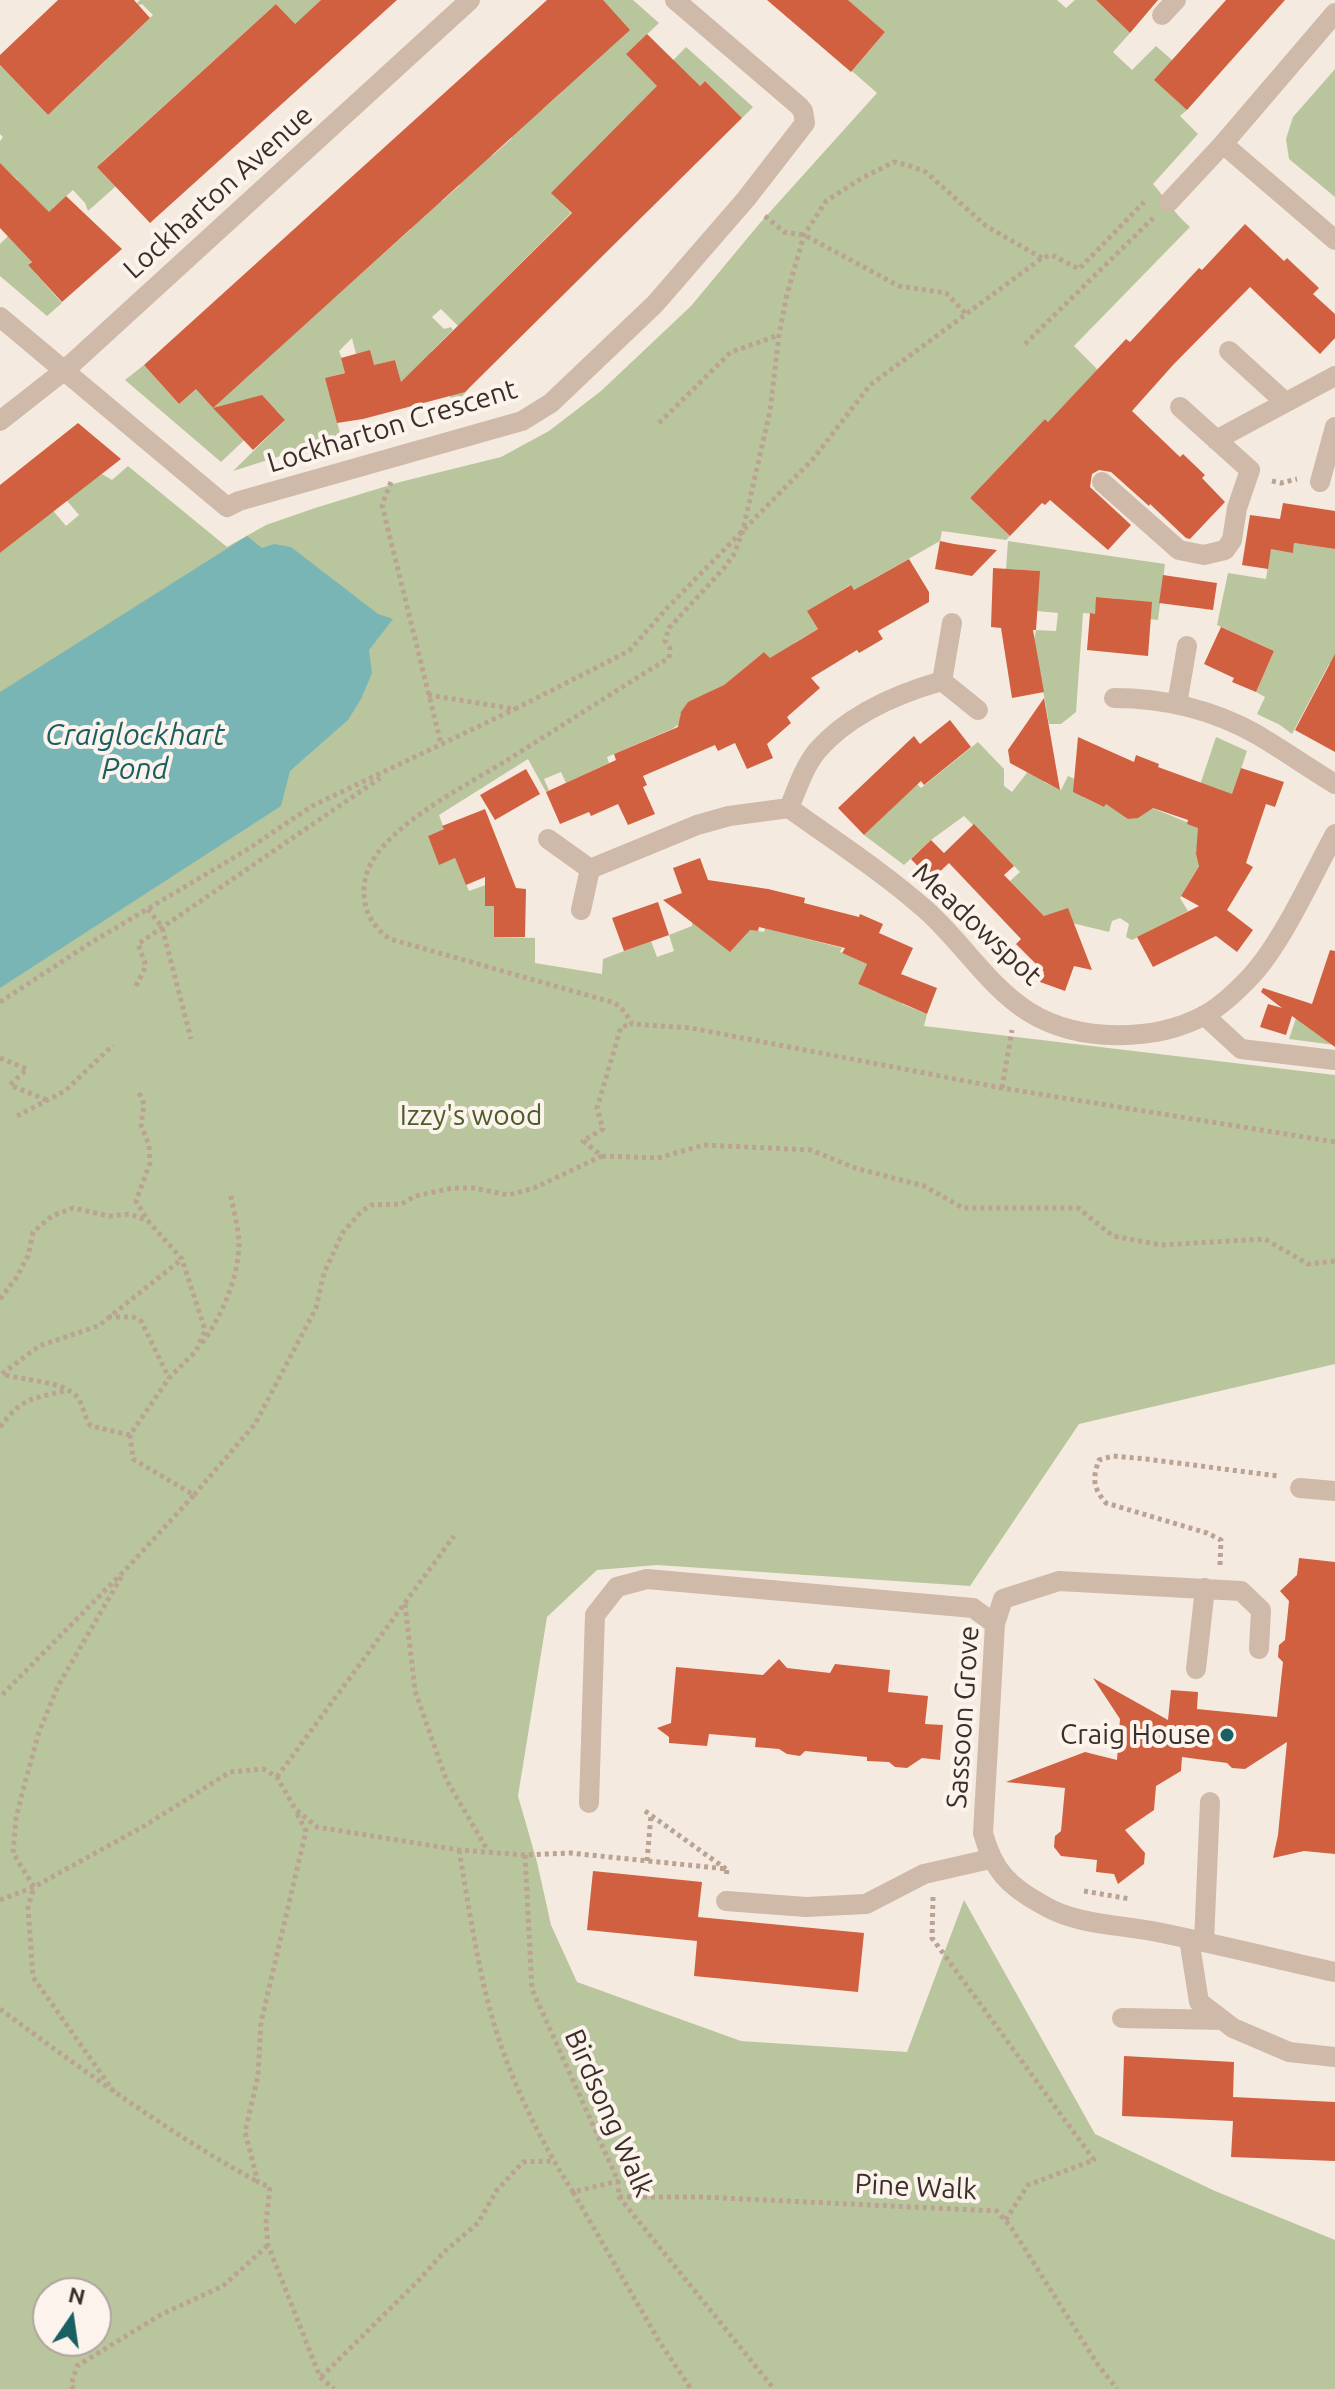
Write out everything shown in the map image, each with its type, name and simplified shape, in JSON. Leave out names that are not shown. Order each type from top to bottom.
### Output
[{"type":"street","name":"Lockharton Avenue","points":[[0,421],[65,370],[470,0]]},
{"type":"street","name":"Lockharton Crescent","points":[[0,317],[227,507],[239,501],[522,421],[551,403],[655,304],[746,199],[805,123],[803,111],[675,0]]},
{"type":"street","points":[[1169,202],[1335,13]]},
{"type":"street","points":[[1223,144],[1335,240]]},
{"type":"street","points":[[1229,351],[1285,402]]},
{"type":"street","points":[[1216,440],[1335,376]]},
{"type":"street","points":[[1102,482],[1179,550],[1194,555],[1212,555],[1225,550],[1232,540],[1237,508],[1250,470],[1180,407]]},
{"type":"street","points":[[1320,482],[1335,427]]},
{"type":"street","points":[[942,681],[952,623]]},
{"type":"street","points":[[1177,704],[1187,646]]},
{"type":"street","points":[[942,681],[978,710]]},
{"type":"street","points":[[590,869],[697,825],[729,816],[789,808],[816,752],[846,726],[882,702],[942,681]]},
{"type":"street","points":[[1114,698],[1177,704],[1246,729],[1335,784]]},
{"type":"street","name":"Meadowspot","points":[[789,808],[911,897],[1014,1001],[1045,1020],[1090,1033],[1146,1033],[1204,1015],[1235,992],[1262,962],[1335,834]]},
{"type":"street","points":[[548,839],[590,869]]},
{"type":"street","points":[[581,910],[590,869]]},
{"type":"street","points":[[1204,1015],[1241,1049],[1335,1060]]},
{"type":"street","points":[[1300,1488],[1335,1491]]},
{"type":"street","points":[[589,1803],[595,1615],[617,1587],[647,1579],[973,1608],[995,1624]]},
{"type":"street","name":"Sassoon Grove","points":[[990,1859],[983,1833],[995,1624],[1003,1599],[1059,1581],[1241,1591],[1261,1610],[1259,1649]]},
{"type":"street","points":[[1196,1669],[1212,1588]]},
{"type":"street","points":[[1210,1802],[1196,1941],[1199,2002],[1233,2028],[1289,2052],[1335,2057]]},
{"type":"street","points":[[726,1901],[806,1907],[866,1904],[924,1874],[990,1859],[1008,1881],[1044,1907],[1083,1920],[1335,1972]]},
{"type":"street","points":[[1122,2018],[1223,2020]]},
{"type":"path","points":[[632,1024],[615,1003],[390,939],[379,932],[364,905],[368,870],[385,844],[437,802],[669,658],[670,648],[665,641],[669,628],[724,568],[734,554],[743,530],[770,411],[787,294],[804,235],[826,201],[894,162],[926,172],[986,226],[1042,258]]},
{"type":"path","points":[[0,1002],[245,851],[312,806],[394,769],[629,651],[813,459],[870,385],[1042,258],[1052,255],[1079,269],[1156,189],[1169,202],[1025,344]]},
{"type":"path","points":[[784,232],[804,235],[899,286],[946,293],[967,315]]},
{"type":"path","points":[[659,423],[731,352],[779,335]]},
{"type":"path","points":[[1250,470],[1277,482],[1297,479],[1308,483],[1320,482]]},
{"type":"path","points":[[391,483],[382,505],[441,744]]},
{"type":"path","points":[[428,695],[515,709]]},
{"type":"path","points":[[136,986],[146,966],[138,944],[394,769]]},
{"type":"path","points":[[148,909],[162,927],[191,1039]]},
{"type":"path","points":[[1002,1088],[1014,1001]]},
{"type":"path","points":[[602,1156],[583,1141],[603,1129],[597,1108],[621,1027],[632,1024],[691,1028],[1002,1088],[1335,1142]]},
{"type":"path","points":[[17,1116],[65,1091],[113,1045]]},
{"type":"path","points":[[0,1058],[27,1069],[10,1085],[48,1100]]},
{"type":"path","points":[[139,1093],[144,1104],[141,1125],[149,1145],[150,1163],[136,1201],[148,1221],[182,1259],[205,1330],[196,1351]]},
{"type":"path","points":[[0,1697],[129,1566],[255,1424],[316,1308],[324,1273],[343,1232],[371,1205],[402,1204],[415,1196],[453,1188],[474,1188],[508,1195],[534,1188],[602,1156],[658,1158],[704,1145],[811,1150],[855,1168],[924,1186],[963,1208],[1078,1208],[1113,1236],[1160,1245],[1265,1239],[1308,1264],[1335,1261]]},
{"type":"path","points":[[194,1495],[133,1459],[130,1435],[169,1378],[196,1351],[215,1325],[234,1273],[239,1247],[230,1192]]},
{"type":"path","points":[[0,1299],[28,1256],[33,1232],[52,1216],[73,1208],[109,1216],[130,1214],[148,1221]]},
{"type":"path","points":[[1,1374],[39,1346],[98,1326],[182,1259]]},
{"type":"path","points":[[108,1317],[133,1317],[141,1321],[169,1378]]},
{"type":"path","points":[[1,1374],[69,1390],[80,1401],[82,1414],[91,1426],[130,1435]]},
{"type":"path","points":[[0,1427],[14,1407],[28,1400],[69,1390]]},
{"type":"path","points":[[1212,1588],[1221,1540],[1106,1503],[1095,1490],[1093,1476],[1099,1460],[1113,1456],[1279,1476],[1278,1485],[1300,1488]]},
{"type":"path","points":[[277,1777],[454,1536]]},
{"type":"path","points":[[114,2092],[33,1977],[28,1907],[34,1887],[13,1853],[16,1818],[39,1732],[65,1674],[129,1566]]},
{"type":"path","points":[[405,1603],[415,1691],[446,1779],[488,1851]]},
{"type":"path","points":[[0,1900],[34,1887],[144,1826],[230,1772],[263,1769],[277,1777],[306,1831],[261,2022],[258,2076],[245,2132],[258,2182]]},
{"type":"path","points":[[295,1809],[317,1827],[459,1850],[525,1855],[570,1853],[727,1869]]},
{"type":"path","points":[[645,1811],[727,1869]]},
{"type":"path","points":[[647,1861],[651,1815]]},
{"type":"path","points":[[459,1850],[478,1958],[504,2054],[553,2161],[691,2389]]},
{"type":"path","name":"Birdsong Walk","points":[[525,1855],[532,1989],[618,2181],[619,2197],[774,2389]]},
{"type":"path","points":[[726,1901],[727,1869]]},
{"type":"path","points":[[1074,1889],[1136,1900]]},
{"type":"path","points":[[934,1917],[932,1938],[1094,2160],[1028,2185],[1005,2221]]},
{"type":"path","points":[[0,2009],[199,2150],[270,2187],[266,2223],[268,2245],[320,2377],[334,2389]]},
{"type":"path","points":[[320,2377],[444,2252],[478,2223],[497,2190],[523,2162],[553,2161]]},
{"type":"path","points":[[573,2192],[618,2181]]},
{"type":"path","name":"Pine Walk","points":[[619,2197],[702,2197],[997,2211],[1117,2389]]},
{"type":"path","points":[[74,2389],[71,2386],[77,2366],[162,2314],[223,2286],[268,2245]]},
{"type":"green space","points":[[140,0],[321,0],[292,27],[289,18],[276,4],[102,162],[124,179],[88,211],[73,190],[53,208],[64,221],[46,248],[28,265],[62,303],[47,316],[0,276],[0,244],[29,215],[7,191],[18,180],[0,164],[0,141],[3,137],[0,134],[0,65],[48,115],[106,60],[95,48],[132,35],[153,15],[137,3]]},
{"type":"green space","points":[[603,0],[633,0],[659,23],[627,53],[654,80],[686,47],[753,107],[742,118],[705,81],[688,98],[667,77],[552,193],[571,213],[458,326],[441,309],[432,317],[444,329],[451,327],[453,330],[432,351],[469,388],[457,403],[428,376],[407,407],[395,360],[371,366],[370,351],[356,354],[352,338],[339,351],[347,372],[326,378],[341,437],[233,471],[285,420],[276,410],[221,462],[125,380],[144,365],[179,404],[197,387],[213,408],[226,372],[238,385],[257,368],[246,356],[288,339],[411,229],[399,216],[429,188],[442,201],[460,185],[449,170],[493,155],[512,138],[499,124],[531,96],[543,109],[562,92]]},
{"type":"green space","name":"Izzy's wood","points":[[848,0],[1057,0],[1066,8],[1075,0],[1096,0],[1130,33],[1113,52],[1132,70],[1156,46],[1172,60],[1187,110],[1180,116],[1198,134],[1153,184],[1190,227],[1074,346],[1098,370],[1048,422],[1045,419],[970,498],[1010,536],[1006,540],[942,531],[940,541],[861,586],[861,602],[850,585],[808,611],[818,629],[794,643],[798,649],[777,666],[764,652],[724,685],[687,704],[680,715],[681,723],[672,729],[607,757],[609,763],[566,783],[561,772],[544,779],[549,790],[546,792],[528,759],[439,815],[444,829],[428,836],[439,864],[455,858],[469,891],[494,882],[494,888],[485,889],[485,906],[494,906],[494,937],[535,938],[535,963],[602,974],[603,959],[651,941],[657,957],[674,951],[669,935],[692,926],[692,921],[733,947],[738,943],[741,928],[764,932],[765,928],[842,948],[840,952],[867,964],[858,984],[876,992],[909,982],[902,1004],[927,1014],[924,1026],[1335,1075],[1335,1364],[1079,1424],[970,1586],[657,1565],[597,1570],[547,1617],[518,1796],[551,1925],[577,1982],[741,2041],[907,2052],[964,1900],[1095,2134],[1215,2191],[1335,2240],[1335,2389],[0,2389],[0,553],[27,532],[50,507],[66,526],[79,515],[63,496],[102,474],[112,480],[128,466],[227,547],[266,525],[315,508],[400,482],[501,457],[549,431],[601,391],[691,306],[760,223],[877,93],[852,71],[885,32]]},
{"type":"green space","points":[[1335,69],[1335,197],[1289,159],[1286,139],[1293,117]]},
{"type":"green space","points":[[1272,539],[1293,552],[1294,543],[1335,549],[1335,667],[1329,664],[1292,734],[1257,714],[1265,697],[1256,692],[1274,651],[1217,625],[1228,573],[1266,579]]},
{"type":"green space","points":[[1008,541],[1165,564],[1158,620],[1118,616],[1119,599],[1097,597],[1095,614],[1083,613],[1076,712],[1061,724],[1049,724],[1034,640],[1036,630],[1056,631],[1058,613],[1037,611],[1039,571],[1006,569]]},
{"type":"green space","points":[[1216,737],[1247,751],[1228,807],[1196,797]]},
{"type":"green space","points":[[978,742],[1004,769],[1004,786],[1012,792],[1036,761],[1050,767],[1044,782],[1061,790],[1068,776],[1088,785],[1083,797],[1104,807],[1110,796],[1128,819],[1140,817],[1145,805],[1218,835],[1196,850],[1197,859],[1201,862],[1180,898],[1188,911],[1132,940],[1126,937],[1129,924],[1120,918],[1112,921],[1109,932],[1072,923],[1070,914],[1063,910],[1048,920],[1010,881],[1020,872],[964,816],[904,865],[864,835],[917,784],[921,788]]},
{"type":"green space","points":[[1296,1018],[1335,1045],[1289,1039]]},
{"type":"water","name":"Craiglockhart Pond","points":[[247,536],[262,548],[274,544],[291,547],[378,614],[393,619],[369,650],[372,673],[361,699],[348,720],[290,771],[281,806],[0,988],[0,692]]},
{"type":"building","points":[[58,0],[134,0],[150,18],[48,115],[0,65],[0,55]]},
{"type":"building","points":[[321,0],[397,0],[150,223],[97,167],[276,4],[295,24]]},
{"type":"building","points":[[547,0],[603,0],[630,30],[213,408],[196,389],[179,404],[144,365]]},
{"type":"building","points":[[767,0],[848,0],[885,32],[851,72]]},
{"type":"building","points":[[1096,0],[1158,0],[1130,33]]},
{"type":"building","points":[[1226,0],[1285,0],[1187,110],[1154,80]]},
{"type":"building","points":[[647,34],[700,86],[705,81],[742,118],[465,392],[337,423],[325,378],[345,373],[341,358],[370,350],[374,365],[395,360],[401,382],[572,213],[551,193],[657,86],[626,54]]},
{"type":"building","points":[[0,163],[49,212],[66,196],[122,249],[62,302],[28,265],[32,262],[0,228]]},
{"type":"building","points":[[1245,224],[1284,261],[1287,258],[1319,288],[1313,294],[1335,314],[1335,338],[1320,354],[1250,287],[1132,411],[1180,457],[1183,454],[1205,475],[1202,478],[1225,502],[1190,539],[1186,538],[1111,472],[1099,470],[1092,474],[1090,487],[1131,525],[1108,550],[1050,500],[1045,505],[1042,503],[1010,536],[970,498],[1045,419],[1048,422],[1126,339],[1130,342]]},
{"type":"building","points":[[262,395],[285,420],[253,450],[213,408]]},
{"type":"building","points":[[78,423],[121,459],[0,553],[0,485]]},
{"type":"building","points":[[1283,503],[1335,511],[1335,549],[1294,543],[1293,553],[1271,549],[1268,569],[1242,565],[1250,515],[1280,519]]},
{"type":"building","points":[[940,541],[997,550],[972,576],[935,569]]},
{"type":"building","points":[[909,559],[929,592],[929,602],[878,631],[883,639],[859,653],[857,650],[811,678],[820,688],[787,717],[791,723],[767,744],[773,758],[747,769],[735,743],[718,751],[715,745],[643,776],[647,785],[643,787],[655,814],[628,825],[618,804],[591,816],[589,812],[560,824],[546,792],[616,760],[614,754],[678,727],[681,712],[688,702],[724,685],[764,652],[770,658],[818,629],[807,611],[851,585],[854,590]]},
{"type":"building","points":[[993,568],[1040,571],[1036,630],[1033,630],[1044,692],[1012,698],[1001,628],[991,627]]},
{"type":"building","points":[[1163,575],[1217,583],[1213,610],[1159,603]]},
{"type":"building","points":[[1096,597],[1152,602],[1148,656],[1087,650],[1090,613],[1095,614]]},
{"type":"building","points":[[1221,627],[1274,651],[1256,692],[1232,682],[1234,678],[1204,664]]},
{"type":"building","points":[[1335,654],[1335,752],[1295,730]]},
{"type":"building","points":[[1044,698],[1060,790],[1010,763],[1008,750]]},
{"type":"building","points":[[950,720],[971,747],[924,785],[921,781],[864,835],[838,808],[914,736],[920,744]]},
{"type":"building","points":[[1078,737],[1134,762],[1136,755],[1159,764],[1158,767],[1232,794],[1241,768],[1284,782],[1275,807],[1266,804],[1246,863],[1253,867],[1227,910],[1253,930],[1237,952],[1216,936],[1153,967],[1137,937],[1199,906],[1181,896],[1199,866],[1196,854],[1198,828],[1187,824],[1188,820],[1153,808],[1138,818],[1128,819],[1106,804],[1104,807],[1073,792]]},
{"type":"building","points":[[526,769],[540,794],[495,820],[480,795]]},
{"type":"building","points":[[485,809],[516,888],[526,889],[525,937],[494,937],[494,906],[485,906],[485,877],[466,885],[455,858],[439,865],[428,836],[444,829],[442,826]]},
{"type":"building","points":[[974,824],[1014,866],[1004,875],[1044,916],[1068,908],[1092,970],[1074,966],[1065,991],[1040,982],[1044,972],[1016,944],[1021,939],[949,863],[931,880],[911,859],[931,840],[944,853]]},
{"type":"building","points":[[700,858],[708,880],[805,898],[804,903],[859,917],[860,914],[883,924],[879,933],[913,948],[901,974],[937,988],[927,1014],[858,984],[867,964],[842,953],[845,948],[759,927],[758,931],[750,930],[730,952],[663,900],[682,893],[673,868]]},
{"type":"building","points":[[658,902],[669,935],[624,951],[612,918]]},
{"type":"building","points":[[1330,950],[1335,951],[1335,1047],[1292,1016],[1286,1035],[1260,1027],[1268,1004],[1282,1008],[1261,992],[1263,988],[1312,1004]]},
{"type":"building","name":"Craig House","points":[[1299,1558],[1335,1562],[1335,1854],[1304,1851],[1273,1858],[1287,1742],[1245,1769],[1232,1768],[1227,1763],[1182,1757],[1181,1771],[1156,1786],[1154,1810],[1125,1830],[1145,1853],[1144,1864],[1118,1884],[1114,1874],[1096,1872],[1097,1860],[1061,1856],[1054,1847],[1055,1836],[1061,1831],[1065,1788],[1006,1782],[1085,1752],[1117,1760],[1120,1719],[1093,1678],[1168,1720],[1171,1690],[1198,1692],[1197,1709],[1277,1717],[1283,1662],[1278,1657],[1279,1645],[1285,1640],[1289,1601],[1280,1591],[1297,1575]]},
{"type":"building","points":[[779,1659],[787,1668],[830,1673],[835,1664],[890,1670],[888,1692],[928,1696],[925,1724],[943,1725],[940,1760],[922,1758],[907,1768],[895,1767],[889,1762],[867,1761],[867,1757],[805,1751],[800,1756],[787,1754],[779,1749],[755,1747],[756,1738],[709,1734],[707,1746],[669,1743],[669,1737],[657,1728],[671,1723],[676,1667],[763,1675]]},
{"type":"building","points":[[593,1871],[702,1882],[698,1917],[864,1933],[858,1992],[694,1976],[697,1941],[587,1930]]},
{"type":"building","points":[[1124,2056],[1234,2062],[1233,2097],[1335,2102],[1335,2161],[1231,2157],[1233,2121],[1122,2116]]},
{"type":"place","name":"Craig House","points":[[1227,1735]]}]
